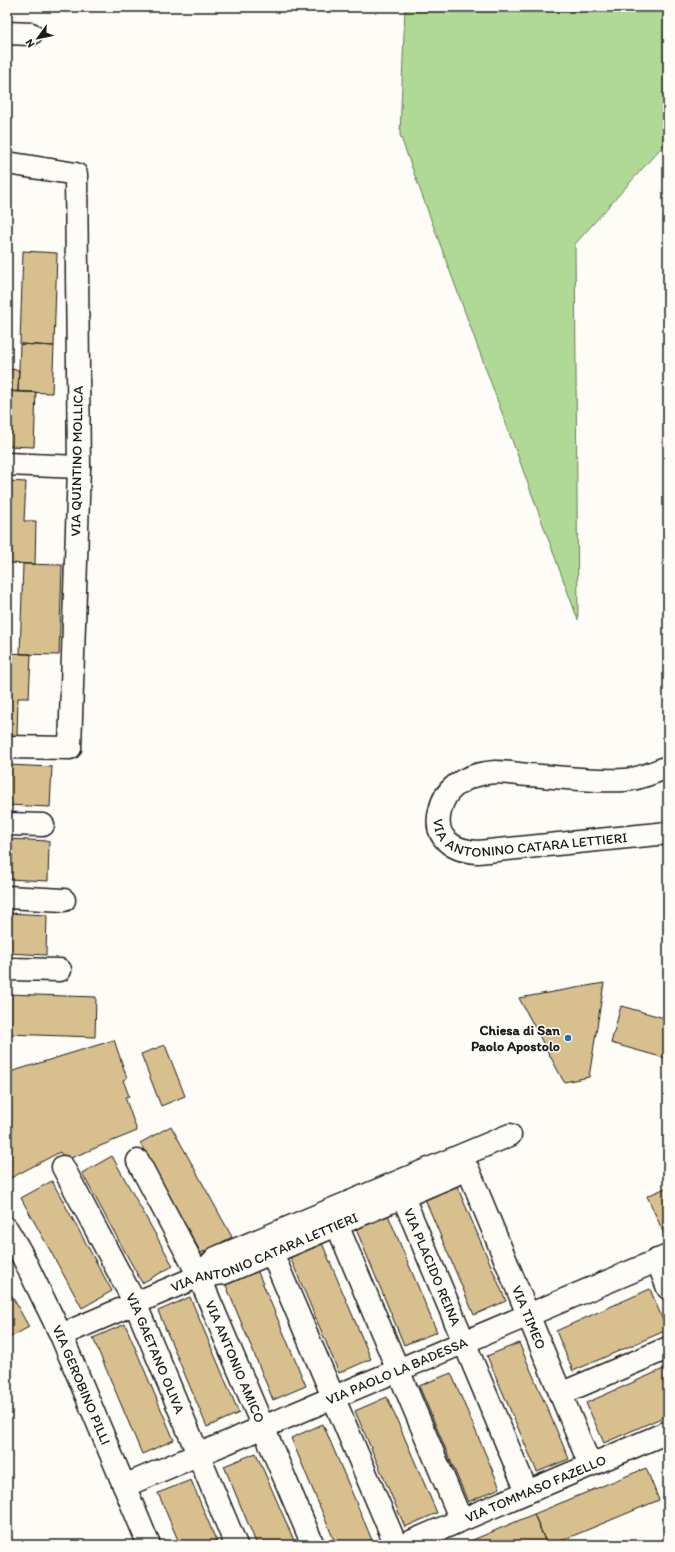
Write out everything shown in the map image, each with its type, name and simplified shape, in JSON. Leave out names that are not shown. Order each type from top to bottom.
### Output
[{"type":"street","points":[[7,33],[31,34]]},
{"type":"street","name":"VIA QUINTINO MOLLICA","points":[[7,163],[76,174],[79,467],[70,748],[7,747]]},
{"type":"street","points":[[7,464],[79,467]]},
{"type":"street","name":"VIA ANTONINO CATARA LETTIERI","points":[[668,767],[641,777],[626,780],[597,780],[496,772],[478,775],[461,782],[447,794],[441,805],[438,818],[440,830],[444,839],[452,845],[465,851],[486,851],[668,833]]},
{"type":"street","points":[[7,824],[43,825]]},
{"type":"street","points":[[7,897],[64,900]]},
{"type":"street","points":[[7,969],[60,970]]},
{"type":"street","points":[[199,1276],[216,1258],[510,1134]]},
{"type":"street","name":"VIA ANTONIO AMICO","points":[[138,1161],[199,1276],[313,1545]]},
{"type":"street","name":"VIA GAETANO OLIVA","points":[[63,1167],[135,1303],[236,1545]]},
{"type":"street","name":"VIA ANTONIO CATARA LETTIERI","points":[[61,1335],[199,1276],[224,1273],[468,1169]]},
{"type":"street","name":"VIA TIMEO","points":[[468,1169],[590,1465]]},
{"type":"street","name":"VIA PLACIDO REINA","points":[[403,1197],[527,1492]]},
{"type":"street","points":[[337,1225],[461,1520]]},
{"type":"street","name":"VIA GEROBINO PILLI","points":[[7,1229],[20,1251],[61,1335],[149,1545]]},
{"type":"street","points":[[272,1253],[396,1545]]},
{"type":"street","points":[[662,1258],[668,1288]]},
{"type":"street","name":"VIA PAOLO LA BADESSA","points":[[124,1486],[662,1258]]},
{"type":"street","points":[[560,1394],[668,1348]]},
{"type":"street","name":"VIA TOMMASO FAZELLO","points":[[403,1545],[668,1432]]},
{"type":"green space","points":[[405,7],[668,7],[668,140],[575,244],[578,620],[400,135]]},
{"type":"building","points":[[23,251],[57,253],[54,346],[20,344]]},
{"type":"building","points":[[20,344],[54,346],[52,393],[18,392]]},
{"type":"building","points":[[7,369],[19,370],[18,392],[7,391]]},
{"type":"building","points":[[7,391],[36,392],[34,447],[7,446]]},
{"type":"building","points":[[7,481],[26,482],[24,521],[36,521],[35,564],[7,563]]},
{"type":"building","points":[[23,564],[62,565],[59,655],[20,654]]},
{"type":"building","points":[[7,653],[31,654],[29,698],[18,698],[17,736],[7,736]]},
{"type":"building","points":[[7,765],[52,767],[50,807],[7,805]]},
{"type":"building","points":[[7,839],[49,841],[48,881],[7,879]]},
{"type":"building","points":[[7,913],[47,915],[46,955],[7,953]]},
{"type":"building","name":"Chiesa di San Paolo Apostolo","points":[[604,983],[589,1077],[564,1082],[519,998]]},
{"type":"building","points":[[7,994],[96,997],[95,1037],[7,1034]]},
{"type":"building","points":[[621,1006],[668,1019],[668,1059],[611,1043]]},
{"type":"building","points":[[114,1040],[127,1078],[123,1080],[129,1096],[125,1097],[137,1131],[66,1160],[60,1152],[7,1180],[7,1073]]},
{"type":"building","points":[[165,1045],[185,1096],[161,1106],[141,1054]]},
{"type":"building","points":[[171,1126],[232,1237],[201,1253],[140,1143]]},
{"type":"building","points":[[112,1156],[173,1266],[142,1283],[82,1173]]},
{"type":"building","points":[[52,1181],[112,1291],[82,1308],[21,1198]]},
{"type":"building","points":[[457,1186],[506,1301],[474,1315],[425,1199]]},
{"type":"building","points":[[668,1187],[668,1235],[665,1236],[647,1196]]},
{"type":"building","points":[[388,1215],[437,1332],[404,1345],[356,1229]]},
{"type":"building","points":[[322,1243],[371,1359],[339,1373],[290,1257]]},
{"type":"building","points":[[257,1270],[306,1386],[273,1400],[225,1283]]},
{"type":"building","points":[[7,1287],[29,1327],[7,1339]]},
{"type":"building","points":[[650,1289],[667,1330],[573,1371],[556,1331]]},
{"type":"building","points":[[190,1297],[239,1413],[207,1427],[158,1311]]},
{"type":"building","points":[[125,1324],[174,1440],[142,1454],[93,1338]]},
{"type":"building","points":[[519,1343],[569,1459],[537,1472],[487,1356]]},
{"type":"building","points":[[668,1367],[668,1415],[604,1443],[586,1403]]},
{"type":"building","points":[[451,1373],[500,1488],[468,1502],[419,1386]]},
{"type":"building","points":[[387,1397],[437,1513],[405,1527],[355,1411]]},
{"type":"building","points":[[323,1424],[372,1540],[360,1545],[336,1545],[291,1438]]},
{"type":"building","points":[[256,1453],[296,1545],[257,1545],[224,1466]]},
{"type":"building","points":[[646,1468],[659,1500],[551,1545],[547,1545],[534,1514]]},
{"type":"building","points":[[191,1480],[218,1545],[180,1545],[158,1493]]},
{"type":"building","points":[[534,1514],[547,1545],[461,1545]]},
{"type":"place","name":"Chiesa di San Paolo Apostolo","points":[[568,1038]]}]
